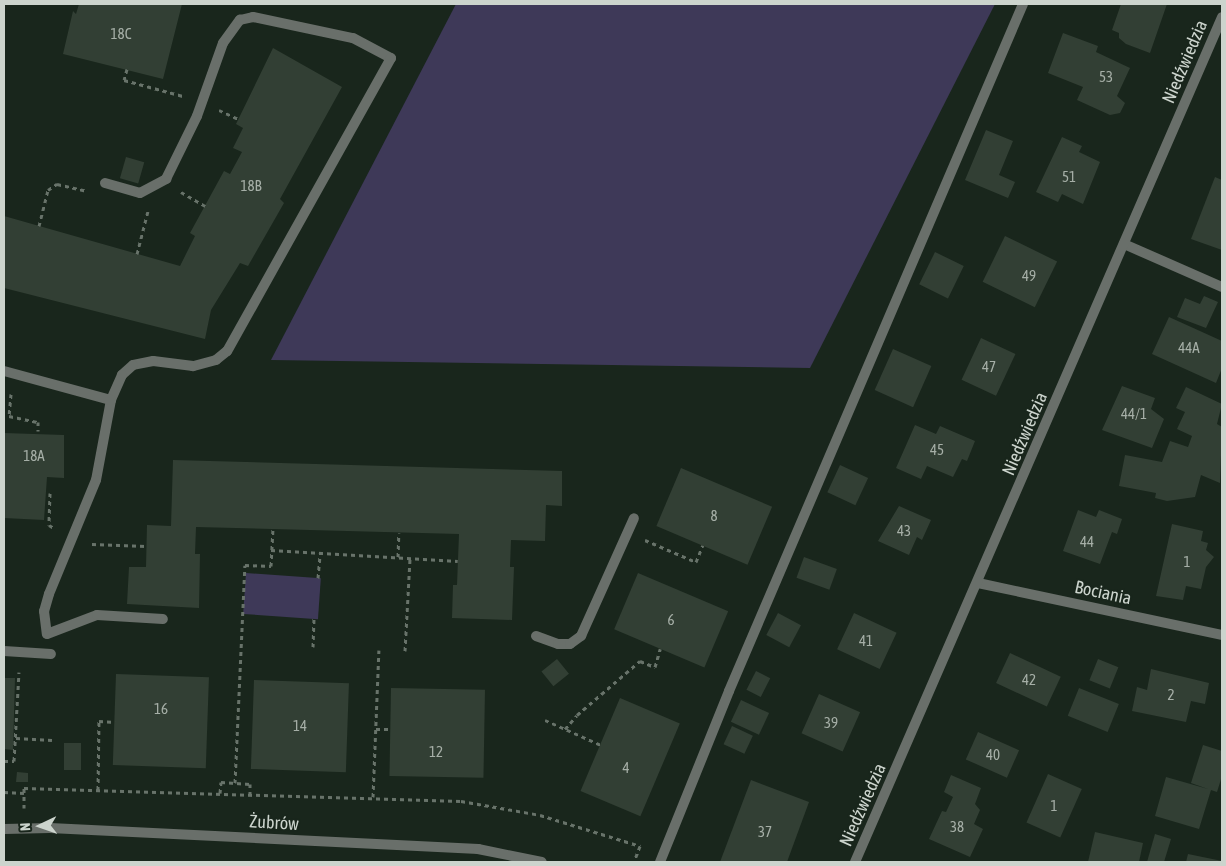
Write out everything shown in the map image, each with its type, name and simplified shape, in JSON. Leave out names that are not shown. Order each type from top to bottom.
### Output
[{"type":"street","points":[[660,862],[729,691],[1023,4]]},
{"type":"street","points":[[104,183],[140,193],[166,179],[202,102],[223,43],[240,20],[253,17],[353,38],[391,58],[227,351],[216,360],[193,366],[153,361],[133,365],[122,375],[111,400],[96,480],[49,594],[44,611],[47,634],[97,615],[163,619]]},
{"type":"street","name":"Niedźwiedzia","points":[[855,862],[978,583],[1222,17]]},
{"type":"street","points":[[1124,244],[1222,287]]},
{"type":"street","points":[[8,372],[111,400]]},
{"type":"street","points":[[536,636],[558,644],[570,644],[581,636],[634,518]]},
{"type":"street","name":"Bociania","points":[[978,583],[1222,635]]},
{"type":"street","points":[[4,651],[51,654]]},
{"type":"street","name":"Żubrów","points":[[4,829],[24,828],[478,849],[542,862]]},
{"type":"path","points":[[127,69],[124,80],[202,102],[238,119]]},
{"type":"path","points":[[39,226],[48,190],[57,184],[92,192]]},
{"type":"path","points":[[174,188],[205,206]]},
{"type":"path","points":[[137,254],[149,204]]},
{"type":"path","points":[[8,372],[9,416],[38,422],[38,431]]},
{"type":"path","points":[[50,493],[49,525],[73,536]]},
{"type":"path","points":[[235,783],[245,565],[271,566],[273,529]]},
{"type":"path","points":[[398,558],[399,533]]},
{"type":"path","points":[[628,533],[696,562],[703,545]]},
{"type":"path","points":[[87,551],[90,544],[146,546]]},
{"type":"path","points":[[272,550],[458,561]]},
{"type":"path","points":[[318,578],[320,553]]},
{"type":"path","points":[[405,651],[410,558]]},
{"type":"path","points":[[313,647],[314,618]]},
{"type":"path","points":[[565,730],[576,715],[640,660],[655,667],[660,649]]},
{"type":"path","points":[[373,797],[379,650]]},
{"type":"path","points":[[4,760],[14,761],[20,652]]},
{"type":"path","points":[[545,720],[601,744]]},
{"type":"path","points":[[98,790],[99,721],[115,722]]},
{"type":"path","points":[[376,728],[390,729]]},
{"type":"path","points":[[16,738],[52,740]]},
{"type":"path","points":[[220,793],[221,782],[250,784],[250,794]]},
{"type":"path","points":[[24,828],[24,788],[373,797],[461,802],[540,815],[640,846],[634,862]]},
{"type":"path","points":[[4,792],[24,793]]},
{"type":"shaded area","points":[[456,4],[995,4],[810,368],[271,360]]},
{"type":"shaded area","points":[[246,573],[321,578],[318,619],[243,614]]},
{"type":"building","points":[[79,4],[182,4],[163,79],[63,54],[73,11],[76,14]]},
{"type":"building","points":[[1121,4],[1167,4],[1150,53],[1126,44],[1119,38],[1119,33],[1112,30]]},
{"type":"building","points":[[1063,33],[1098,46],[1096,52],[1130,68],[1117,96],[1125,103],[1120,113],[1110,115],[1077,100],[1083,87],[1048,73]]},
{"type":"building","points":[[273,48],[342,87],[280,199],[284,203],[248,266],[240,263],[211,310],[205,339],[4,288],[4,216],[180,266],[195,236],[190,233],[224,171],[230,174],[242,152],[233,148],[243,128],[236,124]]},
{"type":"building","points":[[986,130],[1013,141],[999,175],[1015,182],[1008,198],[965,180]]},
{"type":"building","points":[[1062,137],[1082,146],[1079,152],[1100,162],[1083,204],[1062,194],[1058,202],[1036,192]]},
{"type":"building","points":[[126,157],[144,162],[138,183],[120,178]]},
{"type":"building","points":[[1215,177],[1222,180],[1222,250],[1191,239]]},
{"type":"building","points":[[1005,236],[1057,261],[1035,307],[983,282]]},
{"type":"building","points":[[935,252],[964,266],[948,298],[919,284]]},
{"type":"building","points":[[1204,296],[1218,302],[1206,328],[1177,317],[1185,298],[1200,304]]},
{"type":"building","points":[[1169,317],[1222,341],[1222,368],[1216,383],[1152,354]]},
{"type":"building","points":[[981,338],[1015,354],[996,396],[962,380]]},
{"type":"building","points":[[893,349],[931,366],[913,407],[875,390]]},
{"type":"building","points":[[1122,386],[1155,398],[1151,409],[1164,419],[1152,448],[1102,430]]},
{"type":"building","points":[[1186,387],[1222,404],[1217,424],[1222,427],[1220,483],[1201,475],[1195,497],[1167,501],[1155,498],[1156,493],[1119,486],[1125,455],[1162,462],[1170,441],[1188,447],[1192,436],[1177,429],[1185,412],[1176,408]]},
{"type":"building","points":[[915,425],[936,434],[940,426],[975,441],[967,461],[962,459],[953,477],[927,466],[921,479],[896,468]]},
{"type":"building","points":[[4,433],[64,435],[64,478],[47,477],[44,520],[4,518]]},
{"type":"building","points":[[173,460],[562,471],[562,506],[546,505],[545,541],[511,540],[510,567],[514,567],[512,620],[452,618],[453,585],[457,585],[459,534],[196,527],[195,554],[200,554],[199,608],[127,604],[129,567],[146,567],[147,525],[171,526]]},
{"type":"building","points":[[840,465],[868,478],[855,505],[827,492]]},
{"type":"building","points":[[681,468],[772,507],[748,565],[656,526]]},
{"type":"building","points":[[899,506],[931,520],[922,540],[917,537],[909,555],[878,541]]},
{"type":"building","points":[[1078,510],[1096,517],[1099,510],[1122,519],[1117,534],[1112,532],[1100,564],[1063,551]]},
{"type":"building","points":[[1172,524],[1203,531],[1201,541],[1208,543],[1206,550],[1214,557],[1206,567],[1201,589],[1186,586],[1183,600],[1156,596]]},
{"type":"building","points":[[804,557],[837,569],[829,590],[796,578]]},
{"type":"building","points":[[638,573],[728,611],[704,667],[614,629]]},
{"type":"building","points":[[778,613],[801,625],[789,647],[766,635]]},
{"type":"building","points":[[854,613],[897,633],[880,669],[837,649]]},
{"type":"building","points":[[1010,653],[1061,677],[1047,707],[996,683]]},
{"type":"building","points":[[557,659],[569,674],[553,686],[541,672]]},
{"type":"building","points":[[1098,659],[1118,667],[1110,689],[1089,680]]},
{"type":"building","points":[[1151,669],[1209,683],[1205,704],[1191,701],[1186,722],[1132,711],[1137,687],[1147,690]]},
{"type":"building","points":[[756,671],[770,678],[761,697],[746,690]]},
{"type":"building","points":[[116,674],[209,677],[206,768],[113,765]]},
{"type":"building","points":[[4,678],[15,678],[13,750],[4,749]]},
{"type":"building","points":[[254,680],[349,683],[346,772],[251,769]]},
{"type":"building","points":[[391,688],[485,690],[483,778],[389,776]]},
{"type":"building","points":[[1079,688],[1119,704],[1108,732],[1068,716]]},
{"type":"building","points":[[819,694],[860,712],[843,752],[802,733]]},
{"type":"building","points":[[620,698],[680,723],[640,816],[581,791]]},
{"type":"building","points":[[741,700],[769,713],[759,735],[731,722]]},
{"type":"building","points":[[732,726],[753,736],[744,754],[724,744]]},
{"type":"building","points":[[978,732],[1019,750],[1007,778],[966,759]]},
{"type":"building","points":[[64,743],[81,743],[81,770],[64,770]]},
{"type":"building","points":[[1203,745],[1222,751],[1222,776],[1217,792],[1211,790],[1199,829],[1155,816],[1166,777],[1208,789],[1191,783]]},
{"type":"building","points":[[17,772],[28,773],[28,782],[16,782]]},
{"type":"building","points":[[1048,774],[1082,789],[1060,837],[1026,822]]},
{"type":"building","points":[[951,775],[981,788],[975,804],[980,810],[974,824],[983,829],[970,857],[929,839],[942,811],[946,812],[953,797],[944,792]]},
{"type":"building","points":[[751,780],[809,802],[787,862],[720,862]]},
{"type":"building","points":[[1095,832],[1143,843],[1139,862],[1088,862]]},
{"type":"building","points":[[1155,834],[1171,839],[1164,862],[1147,862]]},
{"type":"building","points":[[1188,854],[1222,861],[1222,862],[1186,862]]}]
